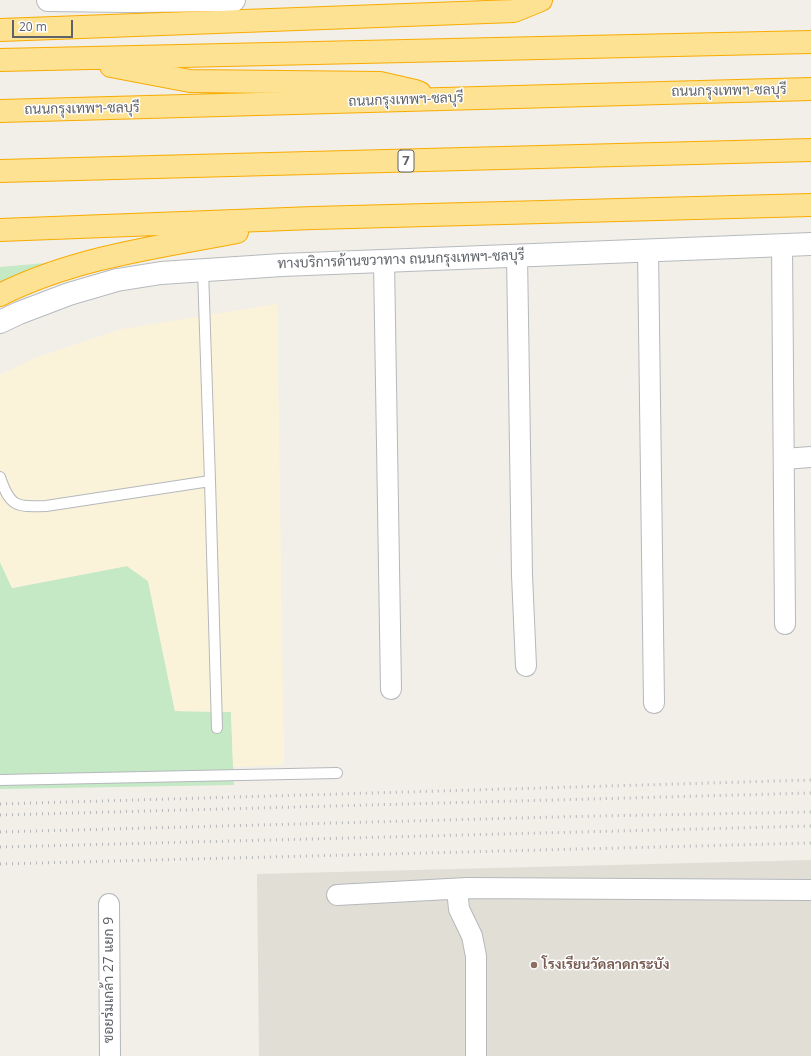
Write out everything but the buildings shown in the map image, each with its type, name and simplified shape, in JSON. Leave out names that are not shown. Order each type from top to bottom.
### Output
[{"type":"highway","points":[[0,30],[496,12],[514,11],[541,0]]},
{"type":"highway","points":[[0,60],[811,42]]},
{"type":"highway","points":[[66,58],[190,81],[380,84],[415,91],[431,100]]},
{"type":"highway","name":"ถนนกรุงเทพฯ-ชลบุรี","points":[[0,111],[811,89]]},
{"type":"highway","name":"7","points":[[0,171],[811,150]]},
{"type":"highway","points":[[0,230],[313,218],[811,205]]},
{"type":"highway","points":[[0,295],[61,271],[111,256],[313,218]]},
{"type":"main road","points":[[48,0],[234,0]]},
{"type":"main road","name":"ทางบริการด้านขวาทาง ถนนกรุงเทพฯ-ชลบุรี","points":[[0,322],[69,294],[117,280],[161,274],[282,265],[811,244]]},
{"type":"street","points":[[782,245],[785,624]]},
{"type":"street","points":[[648,250],[654,703]]},
{"type":"street","points":[[517,256],[521,567],[526,666]]},
{"type":"street","points":[[384,261],[391,689]]},
{"type":"street","points":[[784,459],[811,458]]},
{"type":"street","points":[[457,889],[459,909],[472,936],[476,956],[476,1056]]},
{"type":"street","points":[[337,895],[457,889],[811,890]]},
{"type":"street","name":"ซอยร่มเกล้า 27 แยก 9","points":[[109,904],[110,1056]]},
{"type":"lane","points":[[203,270],[217,728]]},
{"type":"lane","points":[[0,477],[5,491],[11,500],[18,505],[26,506],[46,506],[210,481]]},
{"type":"lane","points":[[0,780],[337,773]]},
{"type":"shaded area","name":"โรงเรียนวัดลาดกระบัง","points":[[811,860],[811,1056],[259,1056],[257,874]]},
{"type":"green space","points":[[69,261],[0,292],[0,267]]},
{"type":"green space","points":[[0,562],[12,588],[127,566],[148,581],[175,711],[231,712],[234,785],[0,789]]},
{"type":"sand","points":[[277,304],[284,765],[233,767],[231,712],[175,711],[148,581],[127,566],[12,588],[0,562],[0,375],[35,358],[122,329]]},
{"type":"railway","points":[[0,804],[811,780]]},
{"type":"railway","points":[[0,815],[811,793]]},
{"type":"railway","points":[[0,832],[594,816],[811,812]]},
{"type":"railway","points":[[0,847],[811,826]]},
{"type":"railway","points":[[0,864],[811,843]]},
{"type":"place","name":"โรงเรียนวัดลาดกระบัง","points":[[534,965]]}]
